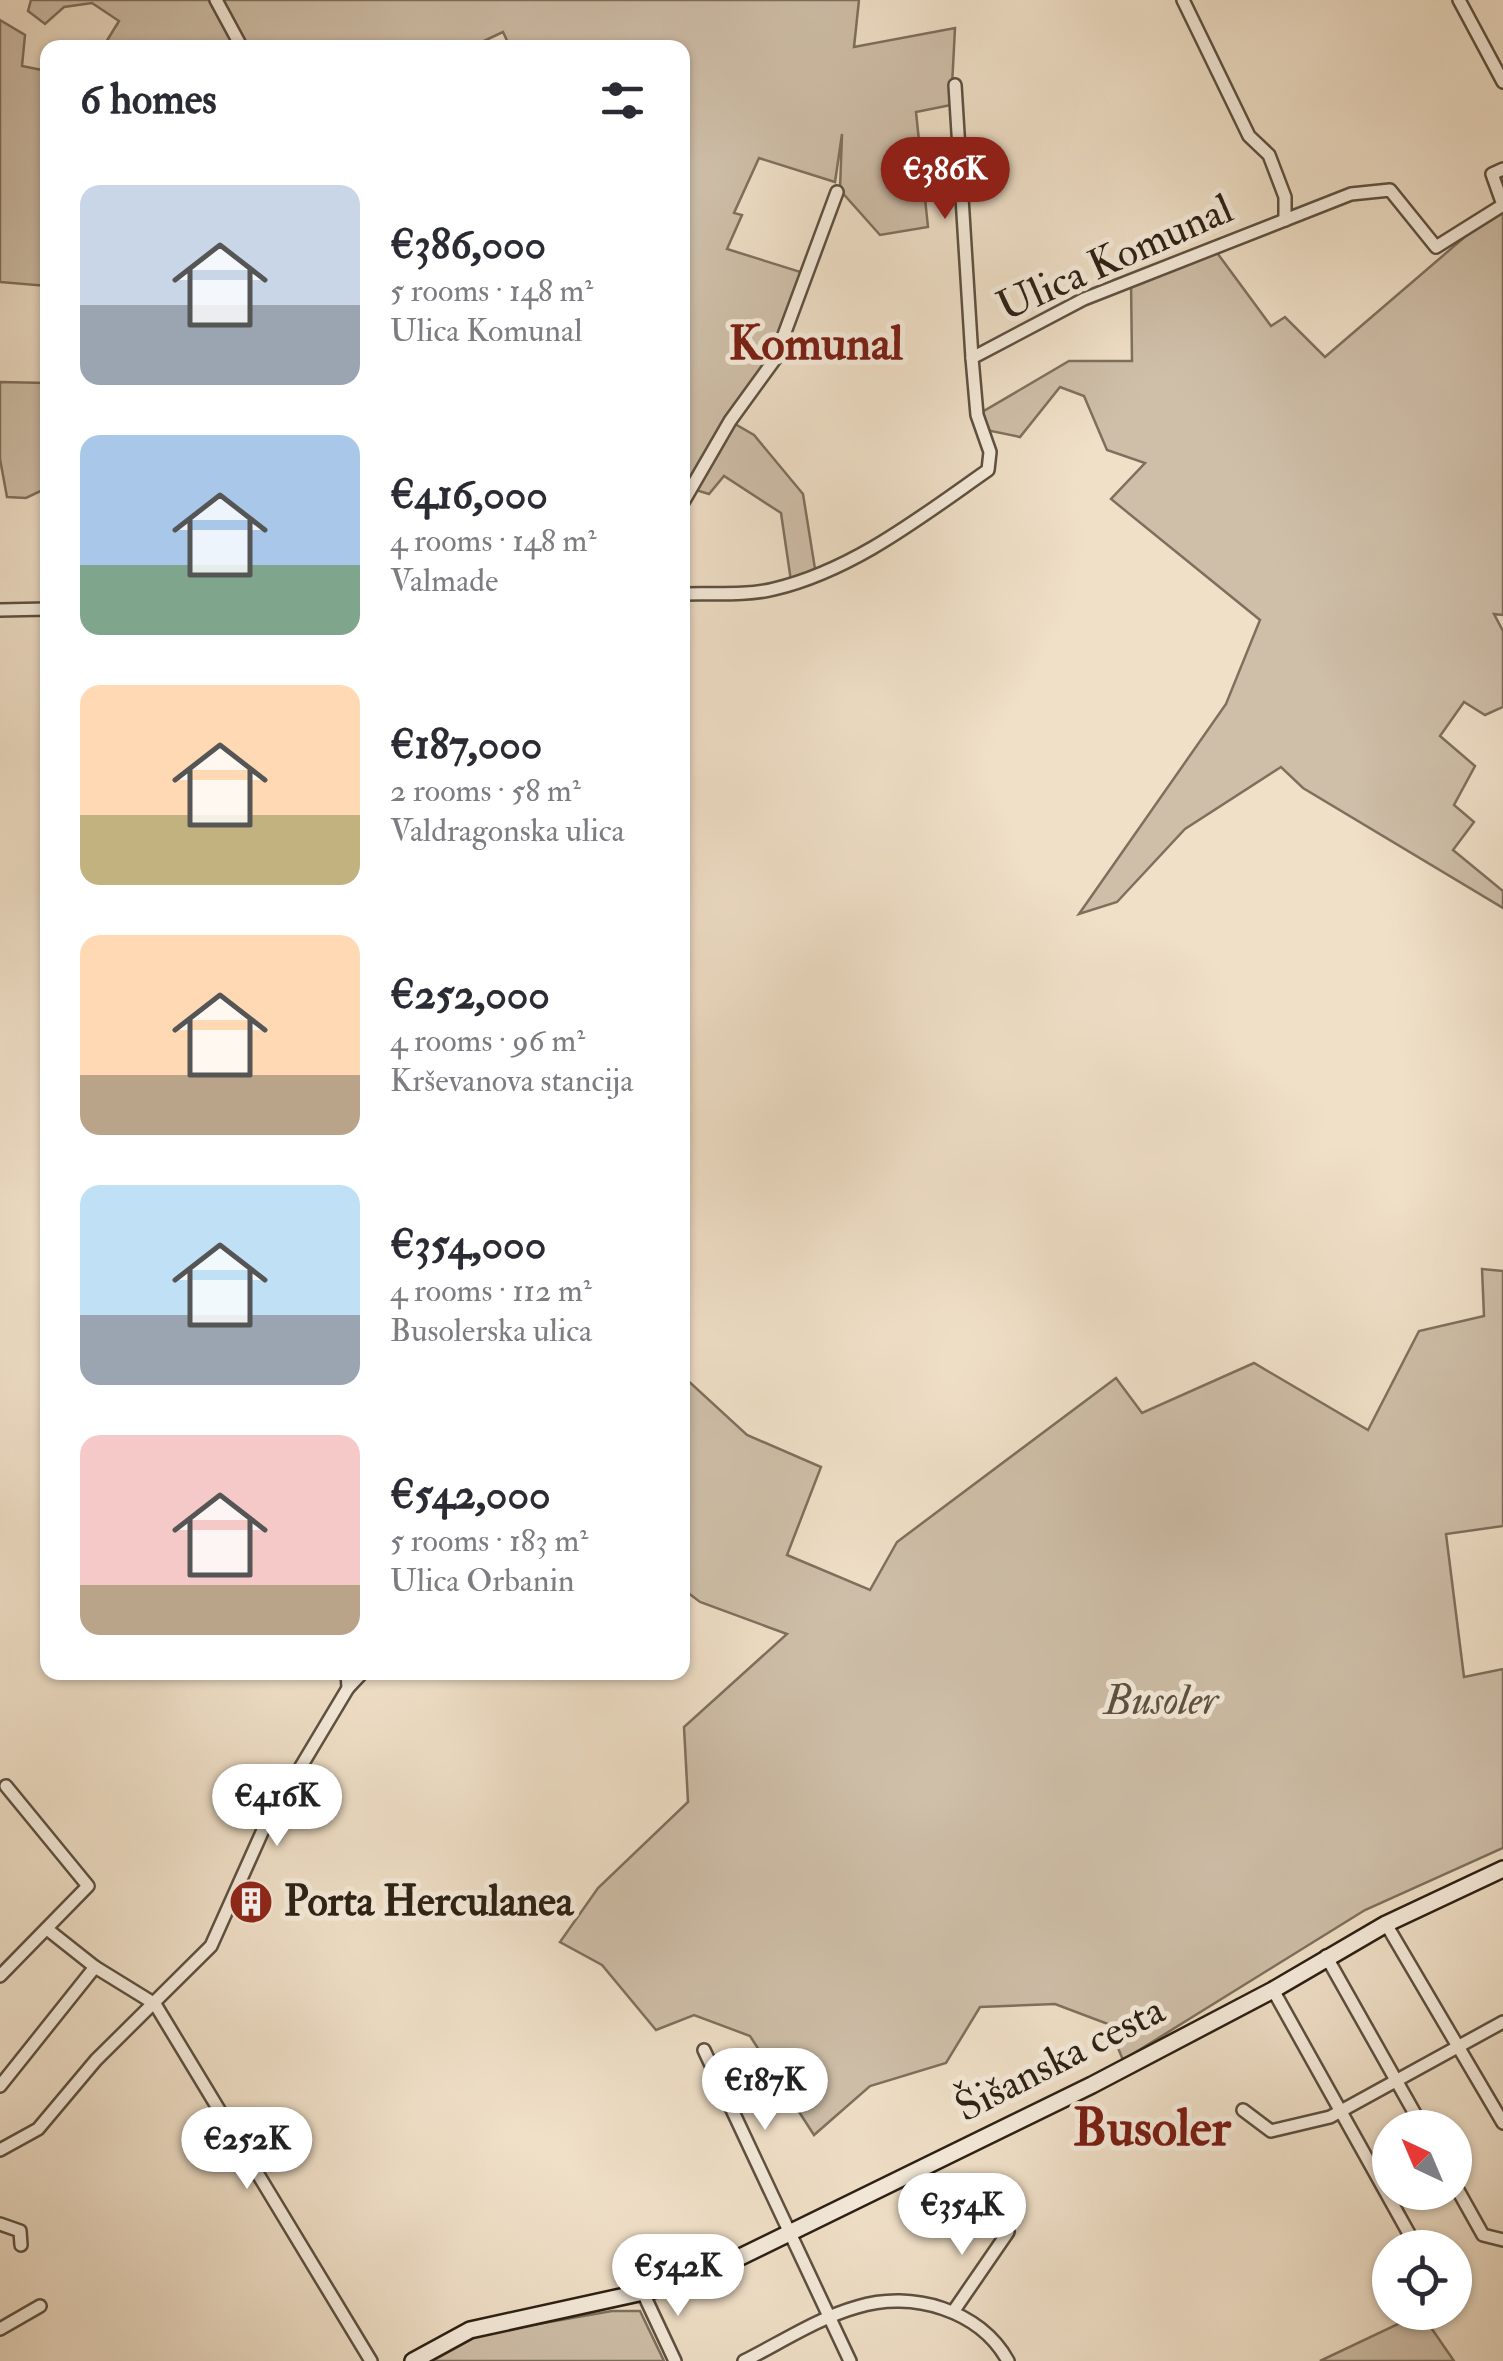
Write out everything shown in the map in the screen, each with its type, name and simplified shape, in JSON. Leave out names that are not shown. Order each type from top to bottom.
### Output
[{"type":"main road","name":"Šišanska cesta","points":[[413,2361],[470,2330],[644,2295],[689,2282],[1092,2085],[1272,1990],[1386,1924],[1503,1868]]},
{"type":"street","points":[[216,0],[238,40]]},
{"type":"street","name":"Ulica Komunal","points":[[1183,0],[1249,136],[1269,155],[1285,197],[1285,220]]},
{"type":"street","points":[[1460,0],[1503,82]]},
{"type":"street","name":"Ulica Komunal","points":[[690,594],[772,590],[835,568],[912,523],[988,470],[990,452],[977,415],[972,358],[955,86]]},
{"type":"street","name":"Ulica Komunal","points":[[972,358],[1084,300],[1351,194],[1390,190],[1436,247],[1502,205],[1492,174],[1503,169]]},
{"type":"street","points":[[690,490],[730,421],[776,359],[838,192]]},
{"type":"street","points":[[0,610],[40,609]]},
{"type":"street","points":[[348,1680],[348,1688]]},
{"type":"street","points":[[0,2150],[38,2128],[96,2060],[210,1946],[263,1830],[356,1680]]},
{"type":"street","points":[[0,1976],[88,1886],[6,1786]]},
{"type":"street","points":[[1386,1924],[1503,2122]]},
{"type":"street","points":[[48,1929],[95,1967],[155,2004],[371,2361]]},
{"type":"street","points":[[1326,1956],[1414,2110]]},
{"type":"street","points":[[0,2086],[95,1967]]},
{"type":"street","points":[[1272,1990],[1407,2230]]},
{"type":"street","points":[[1243,2110],[1272,2132],[1300,2128],[1341,2111],[1503,2022]]},
{"type":"street","points":[[704,2050],[850,2361]]},
{"type":"street","points":[[1468,2210],[1482,2236],[1503,2240]]},
{"type":"street","points":[[0,2224],[20,2231],[22,2245]]},
{"type":"street","points":[[953,2312],[1008,2232]]},
{"type":"street","points":[[644,2295],[676,2361]]},
{"type":"street","points":[[744,2361],[830,2318],[882,2302],[953,2312],[992,2336],[1008,2361]]},
{"type":"street","points":[[0,2329],[40,2306]]},
{"type":"green space","points":[[31,0],[859,0],[854,47],[955,28],[951,105],[916,112],[928,227],[880,235],[840,190],[842,134],[835,182],[759,158],[734,213],[742,215],[727,249],[807,274],[775,359],[730,421],[754,435],[803,494],[816,575],[791,581],[781,513],[724,476],[709,494],[690,488],[690,40],[507,40],[503,32],[486,40],[107,40],[119,21],[92,3],[64,7],[45,24],[28,11]]},
{"type":"green space","points":[[0,20],[25,35],[22,66],[40,70],[40,285],[0,282]]},
{"type":"green space","points":[[1503,174],[1503,615],[1494,614],[1503,631],[1503,707],[1485,715],[1464,702],[1440,736],[1475,766],[1454,805],[1474,822],[1453,850],[1503,891],[1503,908],[1303,788],[1281,767],[1185,829],[1117,902],[1079,914],[1226,704],[1260,620],[1111,499],[1145,463],[1107,450],[1084,396],[1060,387],[1020,437],[986,430],[977,415],[1069,361],[1132,361],[1131,281],[1215,250],[1271,326],[1285,317],[1325,357],[1502,205],[1499,176]]},
{"type":"green space","points":[[0,382],[40,383],[40,491],[26,498],[7,497],[0,459]]},
{"type":"green space","name":"Busoler","points":[[1482,1269],[1503,1271],[1503,1526],[1446,1534],[1464,1677],[1503,1669],[1503,1848],[1365,1910],[1123,2060],[1108,2024],[1055,2004],[980,2007],[946,2063],[870,2086],[814,2135],[750,2036],[694,2015],[656,2030],[602,1965],[560,1942],[598,1888],[688,1802],[684,1727],[787,1634],[700,1602],[690,1594],[690,1382],[747,1435],[821,1467],[787,1555],[870,1590],[897,1542],[1116,1378],[1142,1413],[1254,1363],[1368,1430],[1419,1331],[1484,1316]]},
{"type":"green space","points":[[612,2311],[640,2311],[664,2361],[432,2361],[481,2334]]},
{"type":"green space","points":[[1385,2330],[1433,2330],[1454,2361],[1320,2361]]},
{"type":"place","name":"Porta Herculanea","points":[[251,1902]]},
{"type":"district","name":"Komunal","points":[[816,344]]},
{"type":"district","name":"Busoler","points":[[1152,2128]]}]
